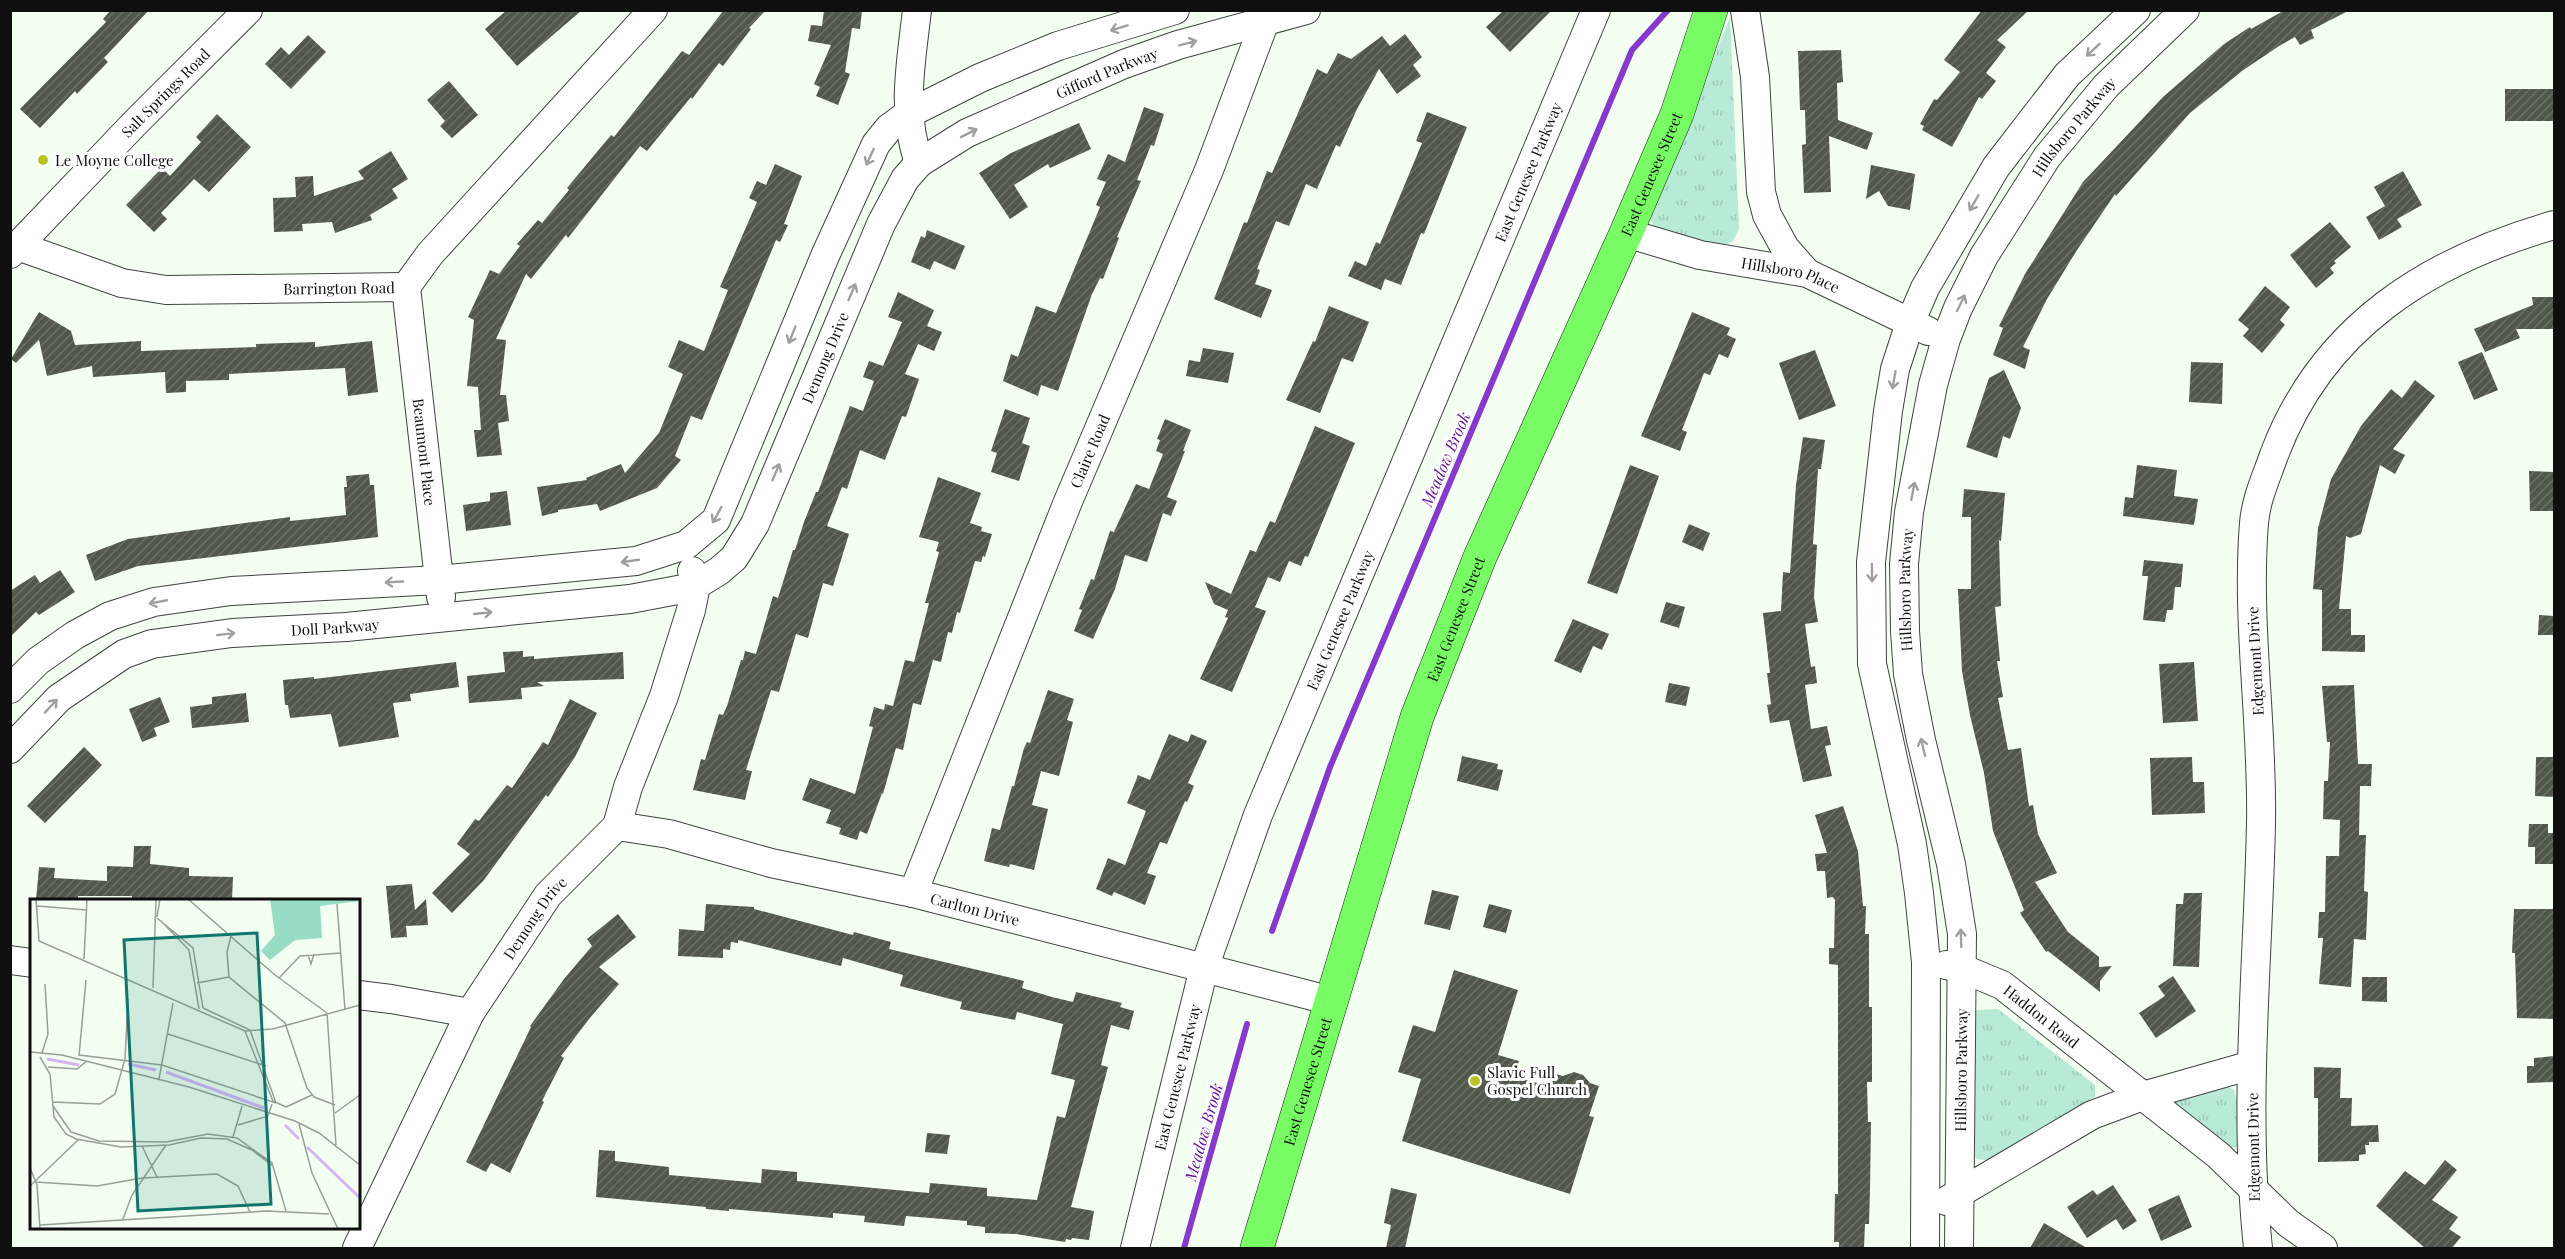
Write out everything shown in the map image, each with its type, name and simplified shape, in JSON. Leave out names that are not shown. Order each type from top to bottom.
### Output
[{"type":"main road","name":"East Genesee Street","points":[[1257,1248],[1417,717],[1480,557],[1677,114],[1711,10]]},
{"type":"street","name":"Salt Springs Road","points":[[14,250],[135,123],[248,10]]},
{"type":"street","name":"Barrington Road","points":[[14,250],[122,283],[166,290],[406,286],[430,254],[653,10]]},
{"type":"street","points":[[917,10],[910,70],[908,114],[910,138],[919,163]]},
{"type":"street","points":[[10,690],[38,661],[75,635],[110,616],[154,602],[231,591],[439,580],[636,561],[686,545],[716,520],[825,256],[876,144],[889,128],[908,114],[980,78],[1058,46],[1175,10]]},
{"type":"street","name":"Gifford Parkway","points":[[919,163],[967,133],[1124,64],[1264,16],[1306,10]]},
{"type":"street","name":"East Genesee Parkway","points":[[1135,1248],[1204,968],[1258,814],[1596,10]]},
{"type":"street","points":[[1745,10],[1755,77],[1761,192],[1767,214],[1785,248],[1807,273]]},
{"type":"street","points":[[1925,1248],[1926,962],[1912,844],[1872,664],[1871,562],[1895,369],[1910,323],[1925,288],[1996,167],[2067,75],[2136,10]]},
{"type":"street","name":"Hillsboro Parkway","points":[[1959,1248],[1962,934],[1951,864],[1921,740],[1908,674],[1904,564],[1909,512],[1933,386],[1946,339],[1958,308],[1984,256],[2048,157],[2106,86],[2185,10]]},
{"type":"street","name":"Claire Road","points":[[913,893],[1067,504],[1209,170],[1264,16]]},
{"type":"street","name":"Demong Drive","points":[[357,1248],[470,1013],[548,895],[617,826],[628,787],[664,696],[696,585],[719,571],[734,558],[754,524],[881,224],[905,179],[919,163]]},
{"type":"street","name":"Edgemont Drive","points":[[2258,1248],[2253,1188],[2252,1065],[2259,926],[2262,784],[2251,597],[2257,500],[2282,433],[2315,376],[2342,343],[2383,306],[2434,272],[2514,237],[2554,225]]},
{"type":"street","name":"Hillsboro Place","points":[[1626,233],[1700,255],[1807,273],[1946,339]]},
{"type":"street","name":"Beaumont Place","points":[[406,286],[443,617]]},
{"type":"street","points":[[686,545],[696,585]]},
{"type":"street","name":"Doll Parkway","points":[[10,749],[59,698],[124,654],[152,644],[232,633],[346,627],[630,599],[696,585]]},
{"type":"street","name":"Carlton Drive","points":[[617,826],[669,834],[771,863],[913,893],[1332,1001]]},
{"type":"street","points":[[10,960],[30,963]]},
{"type":"street","name":"Haddon Road","points":[[1926,962],[1961,968],[2002,985],[2218,1155],[2288,1223],[2323,1248]]},
{"type":"street","points":[[360,995],[470,1013]]},
{"type":"street","points":[[1926,1212],[2092,1115],[2144,1096],[2252,1065]]},
{"type":"green space","points":[[1730,17],[1739,229],[1733,241],[1719,248],[1654,232],[1651,217]]},
{"type":"green space","points":[[1998,1009],[2095,1085],[2095,1097],[1991,1161],[1977,1159],[1966,1145],[1968,1016],[1977,1010]]},
{"type":"green space","points":[[2227,1086],[2234,1090],[2238,1104],[2240,1143],[2236,1147],[2229,1148],[2167,1105],[2200,1092]]},
{"type":"building","points":[[111,10],[149,10],[104,58],[108,62],[77,94],[75,91],[40,128],[20,109],[106,22],[103,19]]},
{"type":"building","points":[[507,10],[582,10],[517,66],[485,29]]},
{"type":"building","points":[[724,10],[766,10],[749,28],[751,29],[723,66],[719,63],[692,99],[691,97],[647,151],[640,146],[568,238],[566,235],[531,279],[526,274],[496,339],[506,340],[500,395],[506,395],[509,421],[498,423],[502,455],[477,457],[474,430],[481,430],[478,387],[467,386],[474,320],[468,317],[490,270],[499,274],[520,246],[517,244],[538,220],[542,223],[569,190],[567,188],[611,135],[614,137],[682,51],[689,55]]},
{"type":"building","points":[[824,10],[862,10],[860,29],[852,28],[845,72],[850,74],[838,105],[816,96],[820,87],[814,84],[831,45],[808,41],[811,25],[822,26]]},
{"type":"building","points":[[1504,10],[1552,10],[1510,52],[1486,27]]},
{"type":"building","points":[[1982,10],[2029,10],[1997,40],[2006,47],[1986,73],[1996,81],[1982,99],[1979,97],[1952,147],[1922,130],[1924,126],[1920,124],[1934,99],[1937,100],[1960,72],[1944,60]]},
{"type":"building","points":[[2285,10],[2350,10],[2311,30],[2314,38],[2300,45],[2295,37],[2279,46],[2242,71],[2190,113],[2116,196],[2115,194],[2077,250],[2047,299],[2023,347],[2030,350],[2025,369],[1993,355],[2003,328],[1999,326],[2025,274],[2083,182],[2163,97],[2224,44],[2250,27],[2251,29]]},
{"type":"building","points":[[1405,34],[1422,57],[1413,65],[1421,76],[1397,94],[1379,69],[1340,147],[1336,145],[1317,189],[1306,184],[1289,226],[1276,221],[1257,269],[1260,270],[1255,284],[1272,290],[1261,318],[1214,299],[1244,222],[1247,223],[1267,171],[1272,173],[1317,69],[1327,74],[1338,53],[1351,59],[1382,36],[1390,46]]},
{"type":"building","points":[[308,35],[326,52],[291,89],[265,64],[281,47],[289,55]]},
{"type":"building","points":[[1841,50],[1843,82],[1837,83],[1838,120],[1873,133],[1867,150],[1829,136],[1831,192],[1804,193],[1802,145],[1806,144],[1805,110],[1800,110],[1798,51]]},
{"type":"building","points":[[449,81],[478,115],[452,138],[440,126],[445,121],[427,100]]},
{"type":"building","points":[[2505,89],[2554,89],[2554,121],[2505,121]]},
{"type":"building","points":[[1144,107],[1164,114],[1154,146],[1151,145],[1137,180],[1141,181],[1117,237],[1119,238],[1103,279],[1100,278],[1092,294],[1058,391],[1041,385],[1038,396],[1003,381],[1011,354],[1018,357],[1036,306],[1056,313],[1100,207],[1096,205],[1106,182],[1097,179],[1108,154],[1125,162]]},
{"type":"building","points":[[1427,112],[1467,127],[1401,285],[1385,279],[1381,290],[1348,276],[1355,261],[1366,266],[1376,242],[1380,244],[1422,143],[1416,141]]},
{"type":"building","points":[[217,114],[251,147],[209,192],[194,179],[161,213],[167,219],[154,232],[126,205],[162,168],[170,176],[201,142],[196,137]]},
{"type":"building","points":[[1079,123],[1091,149],[1050,168],[1048,164],[1014,185],[1028,207],[1010,219],[979,173],[1011,153]]},
{"type":"building","points":[[391,151],[408,179],[392,189],[398,198],[370,215],[372,220],[335,233],[332,222],[302,224],[303,231],[274,232],[273,198],[296,197],[295,177],[313,176],[314,196],[364,179],[358,171]]},
{"type":"building","points":[[775,164],[802,176],[784,224],[788,225],[780,242],[776,240],[702,420],[691,416],[675,456],[681,460],[657,488],[600,511],[597,504],[558,510],[558,512],[542,516],[537,487],[587,480],[586,478],[621,464],[625,473],[659,433],[683,374],[668,367],[679,340],[704,351],[728,290],[720,287],[757,202],[749,198],[757,181],[766,185]]},
{"type":"building","points":[[1871,165],[1915,174],[1910,210],[1888,206],[1879,191],[1866,199]]},
{"type":"building","points":[[2403,171],[2422,205],[2397,219],[2402,227],[2379,240],[2366,217],[2385,206],[2374,187]]},
{"type":"building","points":[[2330,222],[2351,247],[2334,261],[2336,263],[2330,268],[2334,273],[2316,288],[2290,255]]},
{"type":"building","points":[[927,230],[965,246],[955,270],[934,261],[930,270],[911,262],[921,236],[925,238]]},
{"type":"building","points":[[2265,286],[2290,307],[2280,320],[2285,325],[2262,353],[2243,336],[2249,329],[2238,320]]},
{"type":"building","points":[[898,292],[934,310],[927,326],[942,332],[934,351],[918,344],[905,374],[919,379],[906,417],[902,416],[885,460],[860,450],[847,489],[842,487],[827,526],[849,534],[833,586],[823,583],[808,638],[796,634],[779,692],[771,690],[746,770],[752,771],[745,800],[693,790],[701,759],[705,760],[719,714],[723,715],[727,706],[745,651],[756,654],[773,596],[778,598],[793,550],[795,550],[816,492],[818,492],[850,406],[863,411],[874,381],[863,377],[869,361],[883,366],[902,322],[888,317]]},
{"type":"building","points":[[2532,297],[2554,297],[2554,329],[2516,329],[2520,338],[2485,352],[2474,329],[2533,305]]},
{"type":"building","points":[[1329,306],[1369,322],[1353,362],[1342,358],[1320,413],[1286,400],[1313,341],[1315,342]]},
{"type":"building","points":[[39,312],[71,331],[75,345],[141,341],[141,351],[256,347],[256,344],[315,342],[315,347],[372,341],[378,392],[348,396],[345,368],[229,374],[229,380],[186,381],[186,392],[166,393],[165,372],[93,377],[92,366],[47,376],[39,340],[16,363],[11,359]]},
{"type":"building","points":[[1692,312],[1730,328],[1727,335],[1736,339],[1728,358],[1719,354],[1710,375],[1704,373],[1682,430],[1687,432],[1680,451],[1641,436]]},
{"type":"building","points":[[1203,348],[1234,353],[1228,383],[1186,376],[1189,360],[1200,362]]},
{"type":"building","points":[[1815,350],[1836,406],[1799,420],[1779,363]]},
{"type":"building","points":[[2482,352],[2498,390],[2474,400],[2458,362]]},
{"type":"building","points":[[2191,362],[2223,363],[2222,404],[2189,402]]},
{"type":"building","points":[[2004,370],[2021,408],[2010,439],[2003,436],[1997,458],[1966,447],[1989,378]]},
{"type":"building","points":[[2415,380],[2435,396],[2393,449],[2405,455],[2395,474],[2380,465],[2361,534],[2350,538],[2346,536],[2339,609],[2351,609],[2351,635],[2365,635],[2365,652],[2322,651],[2322,590],[2313,589],[2318,528],[2331,479],[2361,426],[2391,389],[2402,398]]},
{"type":"building","points":[[1005,409],[1030,418],[1022,443],[1030,446],[1019,481],[991,472],[997,453],[991,451]]},
{"type":"building","points":[[1165,419],[1191,430],[1167,497],[1177,501],[1171,516],[1163,513],[1147,562],[1125,555],[1115,589],[1093,639],[1074,631],[1082,610],[1079,609],[1091,579],[1094,580],[1110,531],[1114,532],[1136,484],[1149,489],[1163,454],[1156,451],[1160,440],[1157,439]]},
{"type":"building","points":[[1315,426],[1355,443],[1308,557],[1305,556],[1301,566],[1289,561],[1280,582],[1268,577],[1255,607],[1266,611],[1232,692],[1200,679],[1228,618],[1225,617],[1228,610],[1214,604],[1205,582],[1231,594],[1250,550],[1256,552],[1270,521],[1275,523]]},
{"type":"building","points":[[1803,437],[1825,440],[1821,469],[1818,469],[1813,544],[1817,545],[1814,597],[1818,622],[1805,624],[1811,667],[1815,666],[1817,683],[1805,685],[1811,729],[1827,726],[1831,745],[1825,746],[1832,776],[1803,782],[1789,720],[1770,723],[1767,705],[1771,704],[1767,673],[1770,673],[1763,613],[1781,611],[1783,572],[1790,573],[1796,485]]},
{"type":"building","points":[[1630,465],[1659,476],[1617,594],[1587,583]]},
{"type":"building","points":[[2137,465],[2177,470],[2174,496],[2198,499],[2194,525],[2123,516],[2125,497],[2133,498]]},
{"type":"building","points":[[2529,471],[2554,472],[2554,511],[2530,511]]},
{"type":"building","points":[[369,474],[370,485],[374,485],[378,537],[138,566],[95,581],[86,555],[128,539],[290,517],[290,521],[346,515],[344,487],[347,487],[346,476]]},
{"type":"building","points":[[938,477],[981,493],[970,523],[982,527],[981,531],[992,534],[985,557],[983,556],[981,562],[975,561],[960,613],[957,612],[952,633],[948,632],[941,662],[933,660],[921,705],[913,703],[903,750],[896,748],[883,794],[867,834],[860,831],[857,840],[839,834],[841,828],[826,823],[831,810],[802,800],[810,778],[855,794],[873,727],[869,726],[874,707],[884,710],[885,704],[893,706],[905,660],[914,662],[929,603],[925,603],[939,552],[936,551],[939,542],[919,537]]},
{"type":"building","points":[[1964,489],[2005,493],[2001,541],[1999,540],[2001,606],[1995,607],[2000,661],[1997,661],[2003,697],[1998,698],[2008,750],[2021,748],[2029,806],[2033,805],[2038,834],[2057,873],[2035,882],[2068,932],[2099,957],[2099,967],[2112,966],[2100,981],[2100,992],[2048,951],[2046,952],[2020,913],[2024,910],[1993,831],[1984,773],[1962,671],[1958,589],[1971,589],[1971,517],[1962,517]]},
{"type":"building","points":[[507,491],[511,525],[466,531],[463,505],[490,501],[490,493]]},
{"type":"building","points":[[1689,524],[1710,533],[1703,551],[1682,542]]},
{"type":"building","points":[[2144,560],[2183,564],[2181,587],[2175,587],[2173,610],[2167,610],[2165,622],[2143,620],[2148,576],[2142,576]]},
{"type":"building","points":[[60,570],[75,592],[39,615],[36,612],[10,637],[10,591],[35,575],[40,583]]},
{"type":"building","points":[[1666,602],[1685,607],[1679,628],[1660,622]]},
{"type":"building","points":[[2539,615],[2554,616],[2554,635],[2538,635]]},
{"type":"building","points":[[1573,619],[1609,634],[1602,650],[1593,646],[1581,673],[1554,661]]},
{"type":"building","points":[[523,651],[523,657],[534,656],[534,659],[623,652],[624,679],[537,682],[544,686],[521,688],[522,699],[469,703],[467,676],[505,672],[503,652]]},
{"type":"building","points":[[456,662],[459,687],[410,694],[411,701],[393,703],[399,737],[339,747],[331,714],[290,718],[288,705],[285,705],[283,680],[314,677],[314,679]]},
{"type":"building","points":[[2194,662],[2198,721],[2163,723],[2159,664]]},
{"type":"building","points":[[1669,683],[1690,687],[1686,706],[1665,702]]},
{"type":"building","points":[[2354,685],[2358,764],[2372,764],[2371,786],[2360,786],[2359,835],[2366,835],[2364,891],[2368,892],[2366,940],[2354,939],[2351,987],[2319,984],[2323,938],[2318,938],[2319,912],[2325,912],[2326,856],[2339,856],[2340,820],[2323,819],[2324,781],[2328,781],[2330,742],[2327,742],[2322,686]]},
{"type":"building","points":[[1048,690],[1074,699],[1067,720],[1073,722],[1059,776],[1041,771],[1032,805],[1048,809],[1034,870],[984,861],[992,828],[1000,830],[1024,748],[1027,742],[1030,743]]},
{"type":"building","points":[[246,693],[249,722],[192,728],[190,707],[212,704],[212,697]]},
{"type":"building","points":[[160,697],[170,722],[154,728],[157,736],[142,742],[129,709]]},
{"type":"building","points":[[570,699],[597,713],[575,757],[548,797],[546,795],[484,880],[452,913],[432,893],[470,854],[457,844],[475,819],[479,821],[507,785],[512,788],[543,742],[548,745]]},
{"type":"building","points":[[1169,734],[1188,742],[1191,734],[1207,741],[1188,783],[1194,786],[1187,802],[1185,801],[1167,844],[1160,842],[1147,873],[1156,876],[1145,905],[1114,892],[1112,896],[1096,889],[1108,858],[1125,865],[1146,811],[1127,803],[1138,775],[1150,780]]},
{"type":"building","points":[[84,747],[102,765],[45,823],[27,806]]},
{"type":"building","points":[[1462,756],[1498,764],[1497,769],[1503,770],[1498,791],[1457,781]]},
{"type":"building","points":[[2192,757],[2193,782],[2204,782],[2205,813],[2152,815],[2150,758]]},
{"type":"building","points":[[2536,757],[2554,757],[2554,797],[2535,796]]},
{"type":"building","points":[[1843,806],[1858,851],[1863,906],[1866,906],[1865,934],[1869,934],[1872,1082],[1867,1082],[1868,1122],[1871,1122],[1870,1190],[1869,1224],[1865,1224],[1864,1248],[1839,1248],[1839,1242],[1834,1242],[1835,1194],[1838,1194],[1838,965],[1829,964],[1829,948],[1834,948],[1835,900],[1833,897],[1827,898],[1825,871],[1817,871],[1815,854],[1827,853],[1815,815]]},
{"type":"building","points":[[2529,824],[2548,824],[2548,833],[2554,833],[2554,864],[2535,864],[2535,847],[2528,847]]},
{"type":"building","points":[[134,846],[151,846],[150,864],[189,868],[189,876],[233,877],[232,899],[132,899],[132,896],[78,896],[78,899],[36,899],[39,867],[55,868],[54,878],[107,881],[107,866],[133,867]]},
{"type":"building","points":[[412,884],[415,910],[426,899],[428,925],[406,926],[407,937],[391,938],[386,886]]},
{"type":"building","points":[[1432,890],[1459,896],[1450,930],[1424,924]]},
{"type":"building","points":[[2184,893],[2202,893],[2199,967],[2173,966],[2176,904],[2183,904]]},
{"type":"building","points":[[706,904],[754,907],[754,909],[853,935],[854,932],[891,942],[889,949],[1024,981],[1022,988],[1052,997],[1073,1002],[1076,992],[1122,1003],[1120,1007],[1134,1011],[1129,1030],[1111,1025],[1101,1065],[1108,1067],[1071,1207],[1094,1211],[1089,1240],[1072,1238],[1071,1240],[1066,1239],[1065,1242],[1016,1234],[985,1233],[985,1227],[967,1225],[967,1221],[906,1216],[904,1226],[864,1222],[865,1216],[833,1213],[833,1218],[729,1209],[729,1211],[596,1197],[599,1150],[615,1151],[615,1161],[669,1167],[669,1175],[761,1183],[762,1169],[797,1172],[797,1181],[929,1193],[930,1183],[987,1188],[987,1196],[1037,1200],[1057,1116],[1065,1118],[1075,1080],[1051,1074],[1063,1024],[1017,1012],[1015,1020],[960,1009],[962,1002],[900,986],[903,975],[843,958],[841,966],[738,940],[738,943],[731,942],[730,950],[723,949],[723,958],[678,956],[679,929],[704,931]]},
{"type":"building","points":[[1489,904],[1512,910],[1506,933],[1483,927]]},
{"type":"building","points":[[2514,909],[2554,909],[2554,1019],[2517,1018],[2515,953],[2512,953]]},
{"type":"building","points":[[618,914],[636,937],[599,967],[619,984],[561,1056],[564,1058],[510,1173],[491,1163],[486,1172],[466,1162],[530,1026],[564,979],[592,946],[587,939]]},
{"type":"building","name":"Slavic Full Gospel Church","points":[[1454,970],[1518,990],[1498,1055],[1519,1061],[1514,1076],[1548,1086],[1552,1073],[1563,1076],[1574,1072],[1599,1086],[1589,1116],[1594,1117],[1570,1194],[1402,1141],[1421,1079],[1398,1072],[1413,1025],[1435,1032]]},
{"type":"building","points":[[2173,976],[2196,1011],[2156,1038],[2139,1013],[2165,996],[2158,986]]},
{"type":"building","points":[[2362,977],[2387,977],[2387,1002],[2362,1001]]},
{"type":"building","points":[[2554,1056],[2554,1082],[2527,1083],[2527,1066],[2534,1066],[2534,1058]]},
{"type":"building","points":[[2314,1067],[2341,1068],[2340,1098],[2352,1098],[2351,1126],[2378,1125],[2379,1142],[2369,1142],[2369,1145],[2365,1145],[2366,1154],[2359,1155],[2359,1161],[2318,1162],[2318,1098],[2314,1098]]},
{"type":"building","points":[[927,1133],[950,1135],[947,1154],[925,1152]]},
{"type":"building","points":[[2445,1160],[2457,1170],[2432,1200],[2458,1217],[2449,1229],[2461,1237],[2452,1248],[2425,1248],[2376,1206],[2405,1171],[2425,1185]]},
{"type":"building","points":[[2113,1185],[2137,1221],[2123,1230],[2116,1219],[2087,1238],[2067,1207],[2093,1190],[2097,1195]]},
{"type":"building","points":[[1391,1188],[1417,1194],[1405,1248],[1386,1248],[1391,1225],[1384,1223]]},
{"type":"building","points":[[2179,1195],[2192,1227],[2161,1241],[2148,1209]]},
{"type":"building","points":[[2044,1223],[2087,1248],[2030,1248]]},
{"type":"waterway","name":"Meadow Brook","points":[[1272,931],[1330,767],[1632,50],[1668,10]]},
{"type":"waterway","name":"Meadow Brook","points":[[1184,1248],[1247,1024]]},
{"type":"place","name":"Le Moyne College","points":[[43,160]]},
{"type":"place","name":"Slavic Full Gospel Church","points":[[1475,1081]]}]
